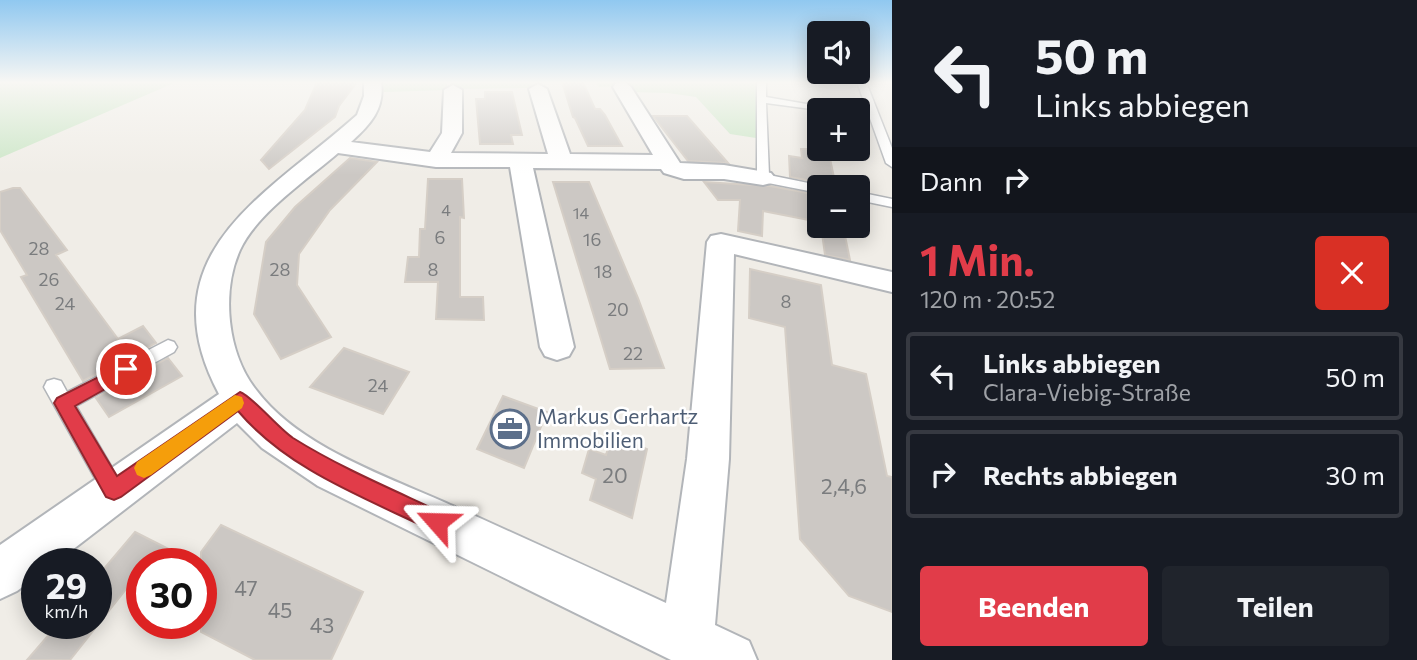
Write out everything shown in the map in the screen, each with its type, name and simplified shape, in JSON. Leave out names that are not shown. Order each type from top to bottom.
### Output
[{"type":"street","points":[[368,113],[335,146],[240,228],[219,267],[214,295],[217,341],[226,371],[240,400],[258,421],[284,443],[333,472],[685,650],[730,660]]},
{"type":"street","points":[[436,160],[452,133],[452,113]]},
{"type":"street","points":[[546,113],[561,161]]},
{"type":"street","points":[[637,113],[667,162],[676,171],[724,172],[763,178]]},
{"type":"street","points":[[335,146],[436,160],[667,162]]},
{"type":"street","points":[[520,161],[557,347]]},
{"type":"street","points":[[685,650],[708,459],[721,242],[892,282]]},
{"type":"street","points":[[0,575],[240,400]]},
{"type":"lane","points":[[762,113],[763,178],[807,187]]},
{"type":"lane","points":[[873,113],[892,163]]},
{"type":"lane","points":[[870,115],[874,116]]},
{"type":"lane","points":[[870,198],[892,203]]},
{"type":"lane","points":[[114,490],[59,395],[168,347]]},
{"type":"green space","points":[[0,113],[105,113],[0,158]]},
{"type":"green space","points":[[711,113],[756,113],[756,138],[730,134]]},
{"type":"building","points":[[303,113],[337,113],[335,117],[269,169],[261,160]]},
{"type":"building","points":[[477,113],[517,113],[522,135],[511,135],[513,144],[480,144]]},
{"type":"building","points":[[572,113],[603,113],[622,146],[588,146]]},
{"type":"building","points":[[653,116],[687,116],[728,163],[688,161]]},
{"type":"building","points":[[801,149],[807,149],[807,161],[831,161],[833,175],[807,175],[807,180],[790,177],[789,156],[802,158]]},
{"type":"building","points":[[350,158],[377,162],[330,210],[299,254],[297,285],[331,337],[281,359],[254,314],[266,242],[295,207]]},
{"type":"building","points":[[428,179],[462,179],[464,218],[460,217],[460,297],[483,297],[484,320],[436,319],[438,282],[405,282],[408,257],[419,257],[420,229],[425,229]]},
{"type":"building","points":[[553,182],[589,182],[664,368],[610,369]]},
{"type":"building","points":[[704,182],[770,186],[807,193],[807,220],[763,211],[762,236],[738,231],[740,200],[718,200]]},
{"type":"building","points":[[20,188],[67,250],[56,255],[118,339],[143,326],[156,343],[83,381],[21,277],[27,275],[0,230],[0,192]]},
{"type":"building","points":[[823,238],[845,238],[850,260],[825,255]]},
{"type":"building","points":[[750,269],[821,285],[832,365],[866,374],[887,476],[892,477],[892,612],[849,596],[800,539],[785,327],[749,318]]},
{"type":"building","points":[[344,348],[409,372],[383,414],[310,387]]},
{"type":"building","points":[[168,358],[182,376],[109,417],[96,398]]},
{"type":"building","points":[[503,396],[547,412],[524,468],[477,449]]},
{"type":"building","points":[[612,435],[647,449],[632,518],[590,500],[596,479],[582,473],[589,449],[606,455]]},
{"type":"building","points":[[221,525],[363,592],[331,660],[255,660],[214,639],[217,639],[217,548],[204,548]]},
{"type":"building","points":[[135,532],[166,548],[126,548],[126,589],[112,607],[112,559]]},
{"type":"building","points":[[45,639],[87,639],[70,660],[27,660]]},
{"type":"slow traffic","points":[[144,468],[235,403]]},
{"type":"place","name":"Markus Gerhartz Immobilien","points":[[510,429]]},
{"type":"route","points":[[126,369],[64,403],[114,490],[240,400],[258,421],[284,443],[333,472],[437,522]]}]
